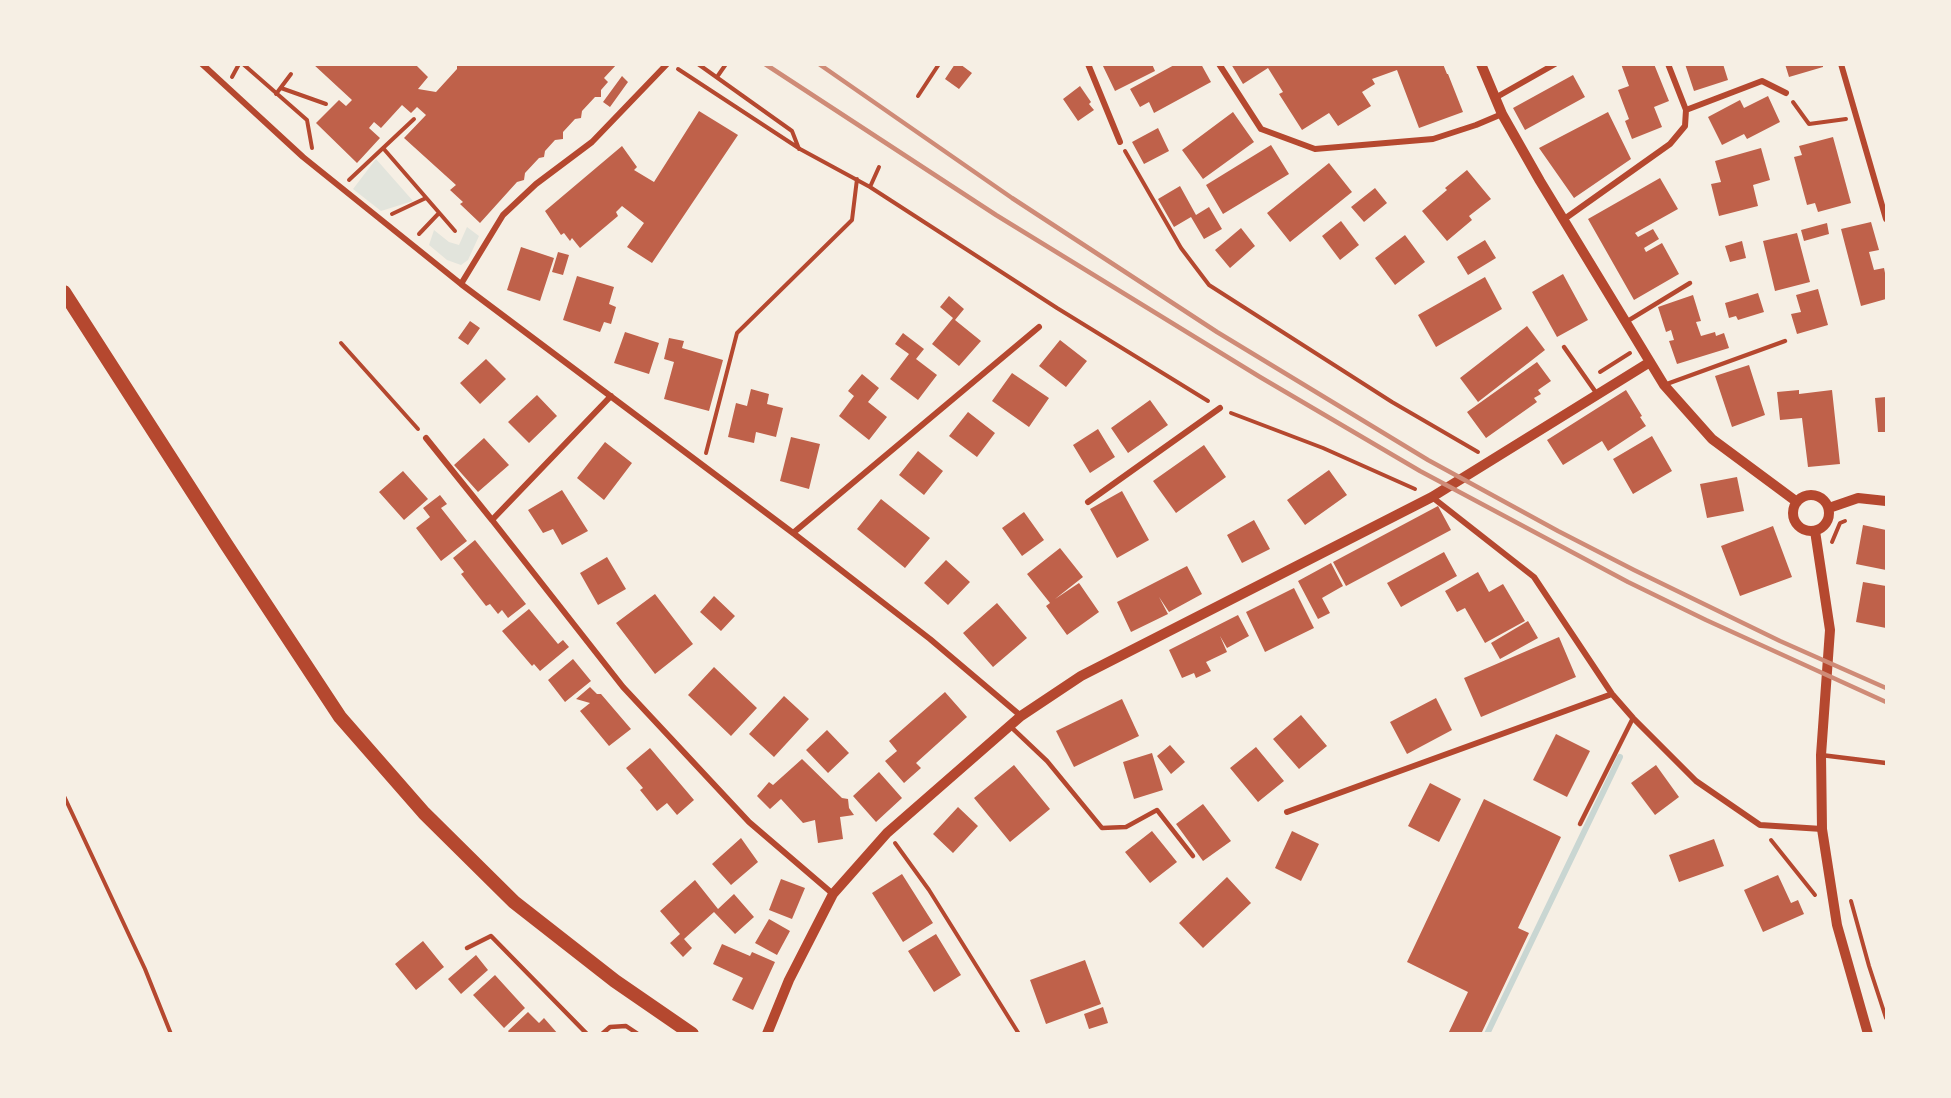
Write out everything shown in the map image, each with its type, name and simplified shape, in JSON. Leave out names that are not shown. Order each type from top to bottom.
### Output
[{"type":"main road","points":[[64,292],[340,717],[424,813],[514,902],[615,981],[692,1034]]},
{"type":"street","points":[[202,64],[247,108],[315,168],[410,244],[793,533],[930,639],[1021,716]]},
{"type":"street","points":[[461,284],[503,215],[536,184],[592,142],[667,64]]},
{"type":"street","points":[[1088,64],[1120,142]]},
{"type":"street","points":[[1218,64],[1261,129],[1315,149],[1433,139],[1502,114]]},
{"type":"street","points":[[1481,64],[1502,114],[1563,220],[1664,385],[1712,439],[1797,502]]},
{"type":"street","points":[[1495,98],[1554,64]]},
{"type":"street","points":[[1563,220],[1670,144],[1685,126],[1686,110],[1668,64]]},
{"type":"street","points":[[1841,64],[1887,219]]},
{"type":"street","points":[[1686,110],[1762,81],[1786,93]]},
{"type":"street","points":[[793,533],[1039,327]]},
{"type":"street","points":[[767,1034],[789,980],[833,894],[887,833],[1021,716],[1081,676],[1432,497],[1650,362]]},
{"type":"street","points":[[492,520],[610,396]]},
{"type":"street","points":[[1088,502],[1220,408]]},
{"type":"street","points":[[426,438],[622,687],[748,822],[833,894]]},
{"type":"street","points":[[1807,495],[1825,500],[1829,508],[1827,524],[1815,531],[1806,531],[1797,524],[1793,513],[1797,502],[1807,495]]},
{"type":"street","points":[[1432,497],[1534,577],[1612,694],[1696,781],[1760,825],[1821,829]]},
{"type":"street","points":[[1829,508],[1858,498],[1887,501]]},
{"type":"street","points":[[1815,531],[1830,630],[1821,755],[1821,829],[1837,925],[1868,1034]]},
{"type":"street","points":[[1287,812],[1612,694]]},
{"type":"lane","points":[[1625,322],[1690,283]]},
{"type":"lane","points":[[1664,385],[1785,341]]},
{"type":"lane","points":[[1564,347],[1597,394]]},
{"type":"lane","points":[[1580,824],[1633,718]]},
{"type":"lane","points":[[1010,726],[1047,760],[1102,828],[1126,827],[1157,810],[1193,856]]},
{"type":"lane","points":[[1821,755],[1887,763]]},
{"type":"lane","points":[[467,948],[491,936],[587,1034]]},
{"type":"lane","points":[[602,1034],[610,1027],[626,1026],[638,1034]]},
{"type":"path","points":[[243,64],[307,120],[315,168]]},
{"type":"path","points":[[672,64],[800,149],[870,187],[1057,308],[1220,408],[1323,448],[1413,489]]},
{"type":"path","points":[[698,64],[792,131],[800,149]]},
{"type":"path","points":[[717,77],[726,64]]},
{"type":"path","points":[[918,96],[939,64]]},
{"type":"path","points":[[276,94],[291,74]]},
{"type":"path","points":[[281,88],[326,104]]},
{"type":"path","points":[[1786,93],[1809,124],[1856,118]]},
{"type":"path","points":[[340,188],[414,119]]},
{"type":"path","points":[[1120,142],[1181,248],[1209,285],[1392,402],[1492,460]]},
{"type":"path","points":[[383,148],[455,231]]},
{"type":"path","points":[[870,187],[879,167]]},
{"type":"path","points":[[703,466],[737,333],[852,220],[857,179]]},
{"type":"path","points":[[380,219],[426,198]]},
{"type":"path","points":[[410,244],[439,213]]},
{"type":"path","points":[[341,343],[426,438]]},
{"type":"path","points":[[1840,522],[1850,518]]},
{"type":"path","points":[[64,796],[145,969],[171,1034]]},
{"type":"path","points":[[1760,825],[1820,901]]},
{"type":"path","points":[[887,833],[929,890],[1019,1034]]},
{"type":"shaded area","points":[[376,159],[413,201],[381,211],[353,189]]},
{"type":"shaded area","points":[[467,227],[479,236],[468,260],[461,265],[447,260],[429,245],[434,230],[449,242],[459,245]]},
{"type":"building","points":[[313,64],[415,64],[428,77],[418,89],[436,92],[457,69],[457,64],[617,64],[604,78],[608,82],[601,90],[601,97],[595,97],[582,111],[581,118],[575,119],[563,132],[563,139],[555,140],[545,151],[544,157],[539,158],[525,173],[524,180],[517,182],[480,223],[460,204],[463,202],[450,190],[456,185],[404,138],[426,115],[417,107],[411,113],[402,105],[381,128],[374,122],[369,128],[380,138],[357,163],[316,123],[339,100],[346,106],[352,100]]},
{"type":"building","points":[[955,64],[960,64],[972,73],[959,89],[945,79]]},
{"type":"building","points":[[1102,64],[1152,64],[1155,71],[1115,91]]},
{"type":"building","points":[[1176,64],[1201,64],[1211,82],[1154,113],[1149,102],[1140,107],[1130,89]]},
{"type":"building","points":[[1231,64],[1443,64],[1463,112],[1419,128],[1397,70],[1372,79],[1375,84],[1362,92],[1371,106],[1338,126],[1329,113],[1302,130],[1279,94],[1283,92],[1268,68],[1243,84]]},
{"type":"building","points":[[1621,64],[1654,64],[1669,101],[1654,107],[1662,127],[1632,139],[1625,121],[1629,119],[1618,90],[1629,86]]},
{"type":"building","points":[[1685,64],[1723,64],[1728,80],[1694,91]]},
{"type":"building","points":[[1785,64],[1823,64],[1823,67],[1789,77]]},
{"type":"building","points":[[1573,75],[1585,97],[1525,130],[1513,108]]},
{"type":"building","points":[[622,76],[628,82],[610,107],[603,102]]},
{"type":"building","points":[[1080,86],[1094,110],[1078,121],[1063,99]]},
{"type":"building","points":[[1768,96],[1780,122],[1747,139],[1744,134],[1722,145],[1708,117],[1740,100],[1744,108]]},
{"type":"building","points":[[699,111],[738,135],[652,263],[627,247],[644,223],[622,206],[616,212],[618,216],[580,248],[572,238],[570,241],[564,233],[561,235],[545,211],[622,146],[637,167],[634,170],[654,182]]},
{"type":"building","points":[[1233,112],[1254,142],[1203,179],[1182,150]]},
{"type":"building","points":[[1608,112],[1631,159],[1574,198],[1539,148]]},
{"type":"building","points":[[1158,128],[1169,151],[1144,164],[1132,142]]},
{"type":"building","points":[[1833,137],[1851,203],[1818,212],[1815,203],[1807,205],[1794,157],[1802,155],[1799,146]]},
{"type":"building","points":[[1271,145],[1289,174],[1223,214],[1206,185]]},
{"type":"building","points":[[1761,148],[1770,180],[1753,185],[1758,206],[1719,216],[1711,184],[1721,182],[1715,161]]},
{"type":"building","points":[[1329,163],[1352,192],[1290,242],[1267,213]]},
{"type":"building","points":[[1467,170],[1491,199],[1469,216],[1472,220],[1447,241],[1422,211]]},
{"type":"building","points":[[1660,178],[1678,209],[1635,233],[1638,237],[1653,229],[1659,239],[1644,248],[1646,252],[1662,243],[1679,274],[1634,300],[1588,219]]},
{"type":"building","points":[[1180,186],[1196,215],[1209,207],[1222,229],[1204,239],[1191,217],[1174,227],[1158,199]]},
{"type":"building","points":[[1375,188],[1387,203],[1364,222],[1351,207]]},
{"type":"building","points":[[1341,221],[1359,245],[1340,260],[1322,236]]},
{"type":"building","points":[[1871,222],[1879,250],[1869,252],[1874,270],[1884,268],[1886,299],[1861,306],[1841,229]]},
{"type":"building","points":[[1827,223],[1829,234],[1804,241],[1801,230]]},
{"type":"building","points":[[1241,228],[1255,246],[1230,268],[1215,250]]},
{"type":"building","points":[[1797,233],[1810,282],[1775,291],[1763,241]]},
{"type":"building","points":[[1405,235],[1425,262],[1395,285],[1375,258]]},
{"type":"building","points":[[1485,240],[1496,258],[1468,275],[1457,257]]},
{"type":"building","points":[[1742,241],[1746,258],[1730,262],[1725,246]]},
{"type":"building","points":[[521,247],[554,258],[540,301],[507,290]]},
{"type":"building","points":[[558,252],[569,255],[563,275],[552,272]]},
{"type":"building","points":[[1563,274],[1588,320],[1557,337],[1532,292]]},
{"type":"building","points":[[577,276],[614,287],[609,304],[616,307],[611,324],[604,322],[600,332],[563,320]]},
{"type":"building","points":[[1485,277],[1502,309],[1436,347],[1418,315]]},
{"type":"building","points":[[1818,289],[1828,325],[1797,334],[1791,314],[1801,312],[1796,295]]},
{"type":"building","points":[[1758,293],[1764,312],[1738,320],[1736,316],[1729,318],[1725,303]]},
{"type":"building","points":[[1693,295],[1701,321],[1696,322],[1701,336],[1715,332],[1716,336],[1724,333],[1729,348],[1677,364],[1669,341],[1674,340],[1671,330],[1666,332],[1658,307]]},
{"type":"building","points":[[949,296],[964,309],[955,320],[981,341],[959,366],[932,344],[953,318],[940,307]]},
{"type":"building","points":[[470,321],[480,328],[468,345],[458,338]]},
{"type":"building","points":[[1527,326],[1545,350],[1478,402],[1460,378]]},
{"type":"building","points":[[625,332],[659,343],[649,374],[614,363]]},
{"type":"building","points":[[903,333],[924,349],[916,359],[937,375],[918,400],[890,379],[909,354],[895,344]]},
{"type":"building","points":[[669,338],[684,341],[682,348],[723,360],[709,411],[664,399],[674,362],[664,359]]},
{"type":"building","points":[[1060,340],[1087,361],[1066,387],[1039,366]]},
{"type":"building","points":[[486,359],[506,379],[480,404],[460,383]]},
{"type":"building","points":[[1537,362],[1551,381],[1538,390],[1541,394],[1534,398],[1537,402],[1486,438],[1467,412]]},
{"type":"building","points":[[1749,365],[1765,415],[1732,427],[1715,376]]},
{"type":"building","points":[[1012,373],[1049,398],[1029,427],[992,401]]},
{"type":"building","points":[[862,374],[879,388],[868,402],[887,417],[869,440],[839,416],[854,396],[848,391]]},
{"type":"building","points":[[751,389],[769,394],[767,404],[783,408],[776,437],[756,432],[754,443],[728,437],[736,403],[747,406]]},
{"type":"building","points":[[1626,390],[1646,426],[1608,451],[1602,441],[1563,465],[1547,440]]},
{"type":"building","points":[[1799,390],[1799,394],[1832,390],[1840,464],[1808,467],[1802,418],[1780,420],[1777,392]]},
{"type":"building","points":[[537,395],[557,416],[529,443],[508,422]]},
{"type":"building","points":[[1886,397],[1886,432],[1878,432],[1875,398]]},
{"type":"building","points":[[1150,400],[1168,425],[1128,453],[1111,428]]},
{"type":"building","points":[[968,412],[995,433],[977,457],[949,436]]},
{"type":"building","points":[[1098,429],[1115,457],[1090,473],[1073,445]]},
{"type":"building","points":[[1652,436],[1672,471],[1633,494],[1613,459]]},
{"type":"building","points":[[791,437],[820,444],[809,489],[780,481]]},
{"type":"building","points":[[484,438],[509,465],[478,492],[454,465]]},
{"type":"building","points":[[605,442],[632,463],[604,500],[577,478]]},
{"type":"building","points":[[1204,445],[1226,477],[1176,513],[1153,481]]},
{"type":"building","points":[[918,451],[943,471],[924,495],[899,475]]},
{"type":"building","points":[[1329,470],[1347,495],[1305,525],[1287,500]]},
{"type":"building","points":[[403,471],[428,499],[404,520],[379,492]]},
{"type":"building","points":[[1737,477],[1744,511],[1707,518],[1700,484]]},
{"type":"building","points":[[562,490],[588,531],[562,545],[553,529],[543,533],[528,510]]},
{"type":"building","points":[[1122,491],[1149,540],[1117,558],[1090,509]]},
{"type":"building","points":[[440,495],[447,504],[441,508],[467,541],[441,561],[416,528],[430,517],[423,508]]},
{"type":"building","points":[[881,499],[930,538],[905,568],[857,529]]},
{"type":"building","points":[[1438,506],[1451,530],[1346,586],[1333,562]]},
{"type":"building","points":[[1024,512],[1044,540],[1022,556],[1002,528]]},
{"type":"building","points":[[1254,520],[1270,549],[1242,563],[1227,535]]},
{"type":"building","points":[[1863,525],[1886,530],[1886,570],[1856,564]]},
{"type":"building","points":[[1773,526],[1792,577],[1740,596],[1721,546]]},
{"type":"building","points":[[475,540],[526,604],[508,618],[502,610],[498,614],[490,604],[486,606],[461,574],[464,572],[453,558]]},
{"type":"building","points":[[1060,548],[1083,577],[1055,599],[1079,583],[1099,612],[1067,635],[1046,606],[1050,603],[1027,574]]},
{"type":"building","points":[[1444,552],[1457,576],[1401,607],[1387,583]]},
{"type":"building","points":[[607,557],[626,589],[598,605],[580,573]]},
{"type":"building","points":[[946,560],[970,582],[948,605],[924,583]]},
{"type":"building","points":[[1331,563],[1343,586],[1322,598],[1330,613],[1318,619],[1298,581]]},
{"type":"building","points":[[1187,566],[1202,594],[1169,612],[1159,597],[1168,614],[1131,632],[1117,602]]},
{"type":"building","points":[[1478,572],[1489,592],[1503,584],[1525,621],[1485,643],[1465,608],[1457,612],[1445,591]]},
{"type":"building","points":[[1863,582],[1886,586],[1886,628],[1856,622]]},
{"type":"building","points":[[1294,588],[1314,628],[1265,652],[1246,612]]},
{"type":"building","points":[[655,594],[693,644],[655,674],[616,623]]},
{"type":"building","points":[[714,596],[735,616],[721,631],[700,612]]},
{"type":"building","points":[[997,603],[1027,638],[993,667],[963,633]]},
{"type":"building","points":[[529,609],[558,644],[563,640],[569,647],[540,671],[534,664],[532,666],[502,631]]},
{"type":"building","points":[[1238,615],[1249,636],[1227,648],[1220,636],[1227,652],[1206,662],[1211,671],[1196,678],[1194,673],[1182,678],[1169,650]]},
{"type":"building","points":[[1528,621],[1538,638],[1500,659],[1491,643]]},
{"type":"building","points":[[1559,637],[1576,677],[1481,717],[1464,678]]},
{"type":"building","points":[[573,659],[591,681],[565,702],[548,680]]},
{"type":"building","points":[[714,667],[757,708],[731,736],[688,695]]},
{"type":"building","points":[[590,687],[597,694],[601,694],[631,729],[609,746],[580,711],[590,703],[576,699]]},
{"type":"building","points":[[945,692],[967,717],[916,763],[921,768],[904,783],[885,761],[897,751],[889,741]]},
{"type":"building","points":[[784,696],[809,719],[774,757],[749,734]]},
{"type":"building","points":[[1436,698],[1452,730],[1407,754],[1390,722]]},
{"type":"building","points":[[1122,699],[1139,736],[1074,767],[1056,731]]},
{"type":"building","points":[[1301,715],[1327,746],[1299,769],[1273,739]]},
{"type":"building","points":[[827,730],[849,753],[828,773],[806,750]]},
{"type":"building","points":[[1556,734],[1590,751],[1567,797],[1533,780]]},
{"type":"building","points":[[1170,745],[1185,762],[1171,774],[1157,756]]},
{"type":"building","points":[[1256,747],[1284,781],[1258,802],[1230,768]]},
{"type":"building","points":[[650,748],[694,800],[677,815],[667,803],[657,811],[640,790],[643,788],[626,768]]},
{"type":"building","points":[[1152,753],[1163,790],[1134,799],[1123,762]]},
{"type":"building","points":[[802,759],[842,798],[848,799],[849,808],[854,815],[840,817],[843,839],[818,843],[815,820],[803,823],[781,799],[770,809],[757,796],[769,782],[773,785]]},
{"type":"building","points":[[1014,765],[1050,809],[1010,842],[974,798]]},
{"type":"building","points":[[1656,765],[1679,797],[1655,815],[1631,783]]},
{"type":"building","points":[[879,772],[902,798],[876,822],[853,796]]},
{"type":"building","points":[[1430,783],[1461,799],[1439,842],[1408,826]]},
{"type":"building","points":[[1484,799],[1561,837],[1518,928],[1529,933],[1481,1034],[1448,1034],[1468,992],[1407,962]]},
{"type":"building","points":[[1203,804],[1231,841],[1203,861],[1176,824]]},
{"type":"building","points":[[958,807],[978,826],[953,853],[933,834]]},
{"type":"building","points":[[1152,831],[1177,862],[1150,883],[1125,852]]},
{"type":"building","points":[[1292,831],[1319,844],[1301,881],[1275,868]]},
{"type":"building","points":[[741,838],[758,862],[731,885],[712,864]]},
{"type":"building","points":[[1714,839],[1724,866],[1679,882],[1669,855]]},
{"type":"building","points":[[902,874],[933,923],[903,942],[872,893]]},
{"type":"building","points":[[1778,875],[1791,903],[1798,900],[1804,914],[1763,932],[1744,890]]},
{"type":"building","points":[[1227,877],[1251,903],[1203,948],[1179,923]]},
{"type":"building","points":[[781,879],[805,888],[792,919],[769,910]]},
{"type":"building","points":[[695,880],[718,909],[734,894],[754,917],[735,934],[714,912],[684,939],[692,948],[683,957],[670,943],[680,934],[660,911]]},
{"type":"building","points":[[769,919],[790,931],[777,955],[755,943]]},
{"type":"building","points":[[936,934],[961,975],[934,992],[908,951]]},
{"type":"building","points":[[423,941],[444,967],[416,990],[395,964]]},
{"type":"building","points":[[722,944],[750,956],[752,952],[775,962],[753,1010],[732,1000],[743,978],[713,964]]},
{"type":"building","points":[[476,955],[488,970],[461,994],[448,979]]},
{"type":"building","points":[[1085,960],[1101,1004],[1046,1024],[1030,980]]},
{"type":"building","points":[[495,975],[525,1008],[504,1028],[473,995]]},
{"type":"building","points":[[1103,1007],[1108,1023],[1089,1029],[1084,1014]]},
{"type":"building","points":[[528,1012],[539,1023],[544,1018],[558,1034],[510,1034],[508,1031]]},
{"type":"waterway","points":[[1487,1034],[1620,757]]},
{"type":"railway","points":[[765,64],[996,215],[1260,377],[1420,471],[1628,582],[1886,702]]},
{"type":"railway","points":[[819,64],[1012,198],[1217,332],[1428,460],[1634,570],[1780,641],[1886,688]]}]
